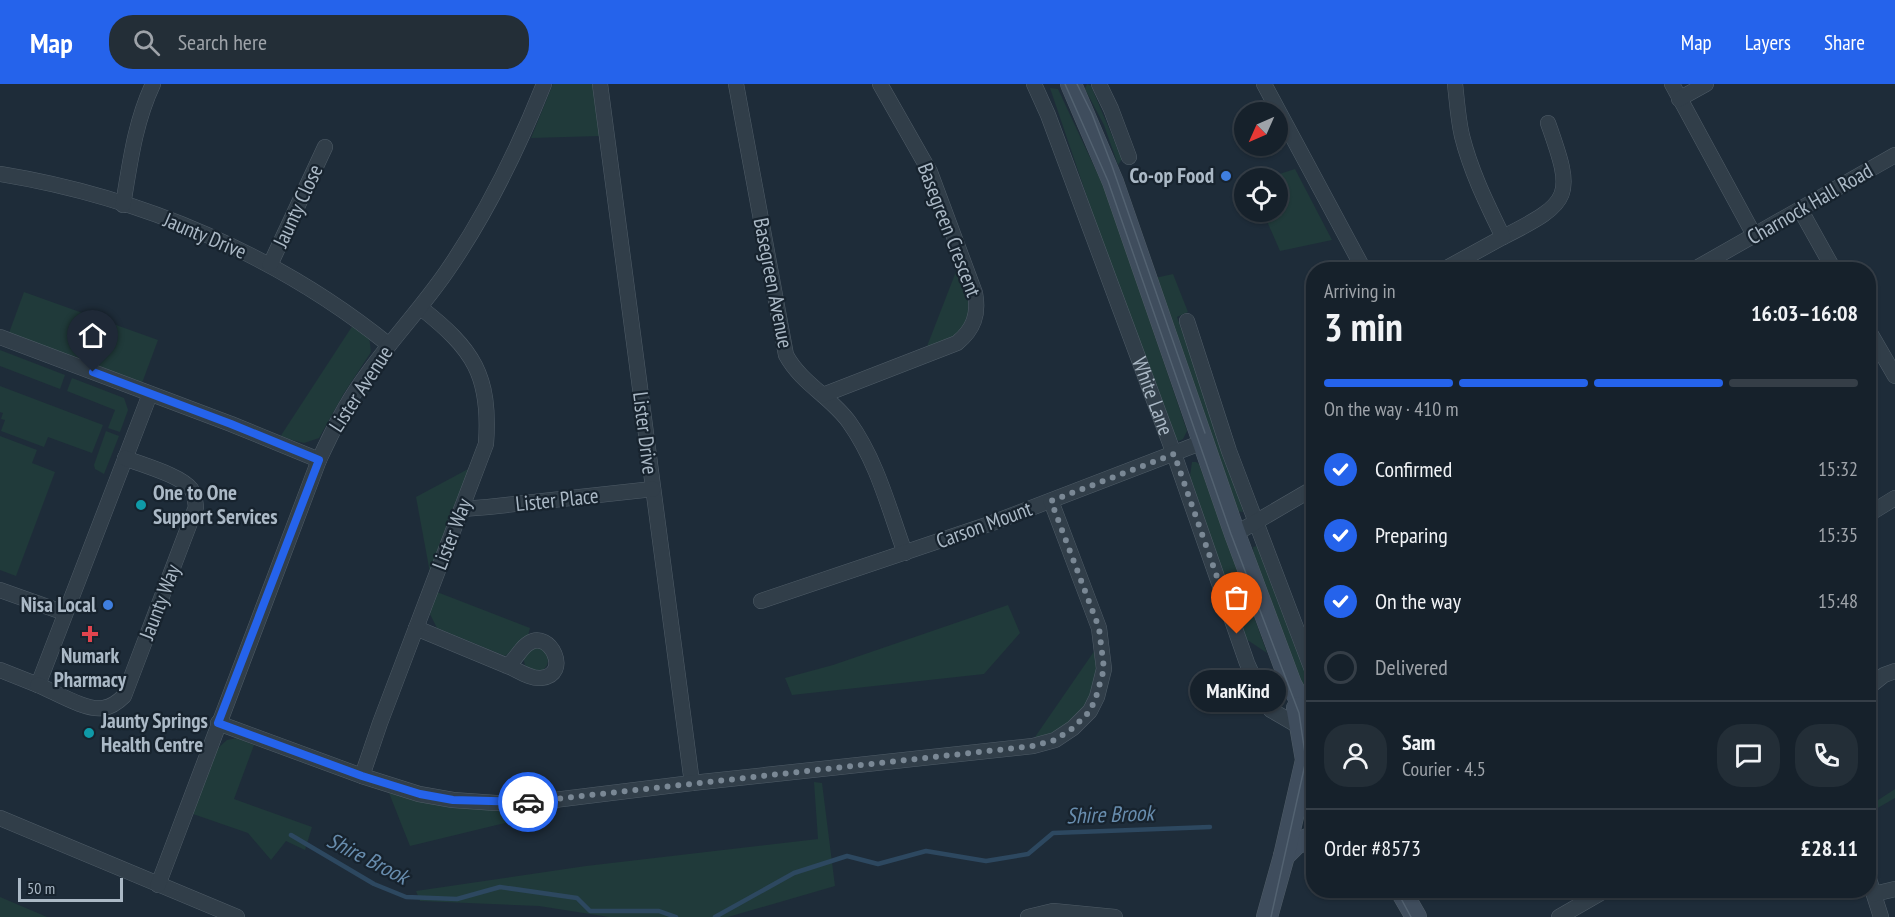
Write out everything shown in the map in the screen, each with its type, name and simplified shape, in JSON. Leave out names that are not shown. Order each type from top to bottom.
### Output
[{"type":"main road","name":"White Lane","points":[[1071,84],[1113,182],[1235,534],[1306,722]]},
{"type":"main road","points":[[1267,917],[1306,760]]},
{"type":"main road","points":[[1284,856],[1296,844],[1306,840]]},
{"type":"main road","points":[[1405,898],[1416,917]]},
{"type":"street","points":[[123,205],[136,132],[143,105],[153,84]]},
{"type":"street","name":"Lister Drive","points":[[600,84],[692,783]]},
{"type":"street","name":"Basegreen Avenue","points":[[736,84],[786,355],[799,375],[824,394],[848,420],[866,447],[905,553]]},
{"type":"street","name":"Basegreen Crescent","points":[[824,394],[957,343],[968,335],[975,321],[978,306],[975,292],[930,172],[880,84]]},
{"type":"street","name":"White Lane","points":[[1034,84],[1048,115],[1174,454],[1247,663],[1266,705],[1271,710],[1306,726]]},
{"type":"street","points":[[1099,84],[1129,158]]},
{"type":"street","points":[[1264,84],[1361,262]]},
{"type":"street","points":[[1455,84],[1461,133],[1467,154],[1482,195],[1503,237]]},
{"type":"street","points":[[1672,84],[1754,236]]},
{"type":"street","points":[[1679,99],[1706,84]]},
{"type":"street","name":"Lister Avenue","points":[[158,885],[319,460],[338,419],[362,380],[448,269],[481,216],[508,167],[539,86]]},
{"type":"street","points":[[1458,262],[1551,211],[1564,189],[1562,163],[1548,123]]},
{"type":"street","name":"Jaunty Close","points":[[270,266],[325,147]]},
{"type":"street","name":"Charnock Hall Road","points":[[1707,262],[1895,155]]},
{"type":"street","name":"Jaunty Drive","points":[[0,174],[43,181],[165,218],[211,236],[270,266],[357,319],[389,345]]},
{"type":"street","points":[[1800,209],[1830,262]]},
{"type":"street","name":"Lister Way","points":[[362,776],[486,444],[487,402],[482,382],[463,346],[448,329],[420,308]]},
{"type":"street","points":[[1186,321],[1229,451],[1306,654]]},
{"type":"street","points":[[0,337],[319,460]]},
{"type":"street","points":[[1876,343],[1895,376]]},
{"type":"street","points":[[38,685],[150,394]]},
{"type":"street","name":"Carson Mount","points":[[761,601],[1051,501],[1203,442]]},
{"type":"street","name":"Jaunty Way","points":[[0,670],[90,707],[103,708],[116,704],[124,696],[196,507],[195,498],[190,489],[180,480],[125,458]]},
{"type":"street","name":"Lister Place","points":[[462,509],[652,489]]},
{"type":"street","points":[[1235,534],[1306,492]]},
{"type":"street","points":[[1876,510],[1895,498]]},
{"type":"street","points":[[218,723],[362,776],[420,794],[453,800],[496,803],[538,802],[1033,746],[1055,740],[1073,728],[1090,711],[1104,669],[1099,628],[1051,501]]},
{"type":"street","points":[[0,590],[65,614]]},
{"type":"street","points":[[416,628],[507,666]]},
{"type":"street","points":[[1876,681],[1895,671]]},
{"type":"street","points":[[0,818],[237,917]]},
{"type":"street","points":[[1876,887],[1895,888]]},
{"type":"street","points":[[1559,917],[1592,898]]},
{"type":"street","points":[[1875,898],[1881,917]]},
{"type":"street","points":[[1028,917],[1053,911],[1115,917]]},
{"type":"green space","points":[[553,84],[593,84],[600,136],[531,138]]},
{"type":"green space","points":[[1087,84],[1091,86],[1122,159],[1118,165],[1104,125],[1085,89]]},
{"type":"green space","points":[[1050,88],[1058,89],[1107,194],[1187,431],[1183,439],[1179,441],[1174,438],[1123,303]]},
{"type":"green space","points":[[1295,169],[1332,240],[1280,251],[1267,222],[1288,222],[1288,171]]},
{"type":"green space","points":[[957,269],[969,298],[968,321],[954,338],[926,349]]},
{"type":"green space","points":[[1173,274],[1188,312],[1177,317],[1233,475],[1243,512],[1236,511],[1155,278]]},
{"type":"green space","points":[[24,292],[158,340],[142,383],[9,333]]},
{"type":"green space","points":[[353,325],[369,336],[371,352],[344,393],[319,438],[304,443],[280,437]]},
{"type":"green space","points":[[0,350],[65,375],[60,389],[0,366]]},
{"type":"green space","points":[[72,378],[124,398],[128,410],[120,432],[108,428],[115,410],[67,391]]},
{"type":"green space","points":[[0,386],[103,425],[92,453],[48,437],[44,447],[1,431],[5,420],[1,419],[3,413],[0,412]]},
{"type":"green space","points":[[106,431],[119,436],[104,474],[95,469],[94,465]]},
{"type":"green space","points":[[0,436],[37,450],[32,463],[55,472],[16,576],[0,570]]},
{"type":"green space","points":[[1192,462],[1199,464],[1267,653],[1243,637],[1190,476]]},
{"type":"green space","points":[[470,468],[431,578],[416,497]]},
{"type":"green space","points":[[1257,546],[1306,675],[1306,696],[1254,558],[1253,547]]},
{"type":"green space","points":[[437,592],[530,628],[528,636],[505,656],[437,628],[430,614]]},
{"type":"green space","points":[[1008,605],[1020,633],[984,674],[792,695],[785,678],[833,665]]},
{"type":"green space","points":[[536,648],[544,652],[548,660],[544,668],[536,672],[528,668],[524,660],[528,652]]},
{"type":"green space","points":[[1095,650],[1094,683],[1080,714],[1064,729],[1033,740]]},
{"type":"green space","points":[[237,738],[254,745],[234,799],[312,827],[305,850],[286,841],[271,860],[248,833],[193,814],[218,748],[227,740]]},
{"type":"green space","points":[[814,782],[822,783],[835,886],[728,917],[609,917],[539,906],[420,901],[416,891],[586,866],[818,839]]},
{"type":"green space","points":[[1895,789],[1895,798],[1876,809],[1876,801]]},
{"type":"green space","points":[[389,793],[421,800],[530,808],[530,817],[410,846]]},
{"type":"green space","points":[[1306,806],[1306,821],[1303,819]]},
{"type":"green space","points":[[0,897],[47,917],[0,917]]},
{"type":"waterway","name":"Shire Brook","points":[[715,917],[794,873],[847,856],[878,864],[926,851],[986,861],[1028,854],[1053,833],[1210,827]]},
{"type":"waterway","name":"Shire Brook","points":[[291,835],[374,884],[406,897],[457,899],[500,887],[577,898],[590,911],[659,911],[676,917]]},
{"type":"tram line","points":[[1065,84],[1108,181],[1231,534],[1299,713],[1306,760],[1271,917]]},
{"type":"tram line","points":[[1077,84],[1092,114],[1112,166],[1205,433]]},
{"type":"tram line","points":[[1401,898],[1411,917]]},
{"type":"way so far","points":[[528,802],[1033,746],[1055,740],[1073,728],[1090,711],[1104,669],[1099,628],[1051,501],[1174,454],[1237,634]]},
{"type":"place","name":"Co-op Food","points":[[1226,176]]},
{"type":"place","name":"One to One Support Services","points":[[141,505]]},
{"type":"place","name":"Nisa Local","points":[[108,605]]},
{"type":"place","name":"Numark Pharmacy","points":[[90,634]]},
{"type":"place","name":"ManKind","points":[[1237,634]]},
{"type":"place","name":"Jaunty Springs Health Centre","points":[[89,733]]},
{"type":"route","points":[[93,372],[319,460],[218,723],[362,776],[420,794],[453,800],[496,803],[528,802]]}]
